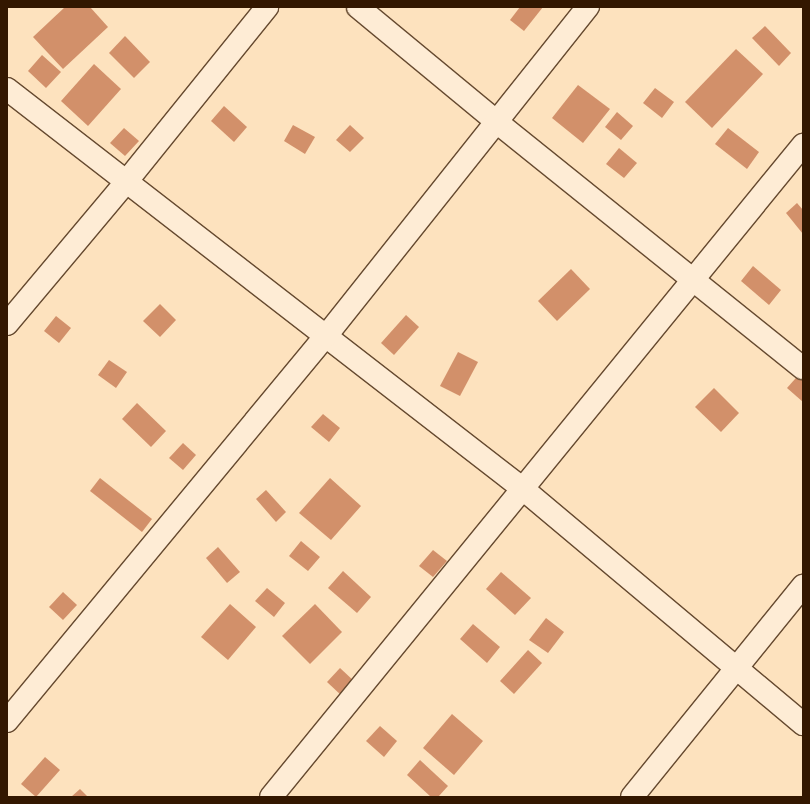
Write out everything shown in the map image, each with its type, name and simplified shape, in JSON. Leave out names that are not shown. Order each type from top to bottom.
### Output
[{"type":"street","points":[[7,324],[126,182],[267,7]]},
{"type":"street","points":[[358,7],[498,124],[803,368]]},
{"type":"street","points":[[7,721],[326,336],[498,124],[588,7]]},
{"type":"street","points":[[7,89],[523,489],[803,724]]},
{"type":"street","points":[[271,797],[803,145]]},
{"type":"street","points":[[632,797],[803,586]]},
{"type":"building","points":[[65,7],[90,7],[108,27],[63,69],[33,37]]},
{"type":"building","points":[[520,7],[543,7],[524,31],[510,20]]},
{"type":"building","points":[[765,26],[791,53],[779,66],[752,38]]},
{"type":"building","points":[[125,36],[150,62],[134,78],[109,53]]},
{"type":"building","points":[[736,49],[763,74],[712,128],[685,102]]},
{"type":"building","points":[[42,55],[61,72],[46,88],[28,71]]},
{"type":"building","points":[[94,64],[121,89],[88,126],[61,101]]},
{"type":"building","points":[[578,85],[610,109],[583,143],[552,118]]},
{"type":"building","points":[[655,88],[674,102],[662,118],[643,103]]},
{"type":"building","points":[[224,106],[247,127],[234,142],[211,121]]},
{"type":"building","points":[[617,112],[633,126],[621,140],[605,127]]},
{"type":"building","points":[[293,125],[315,137],[305,154],[284,141]]},
{"type":"building","points":[[350,125],[364,138],[350,152],[336,140]]},
{"type":"building","points":[[124,128],[139,141],[125,156],[110,143]]},
{"type":"building","points":[[728,128],[759,152],[747,169],[715,144]]},
{"type":"building","points":[[619,148],[637,163],[624,178],[606,164]]},
{"type":"building","points":[[797,203],[803,210],[803,234],[786,213]]},
{"type":"building","points":[[753,266],[781,290],[769,305],[741,281]]},
{"type":"building","points":[[571,269],[590,289],[557,321],[538,301]]},
{"type":"building","points":[[160,304],[176,320],[160,337],[143,321]]},
{"type":"building","points":[[406,315],[419,327],[394,355],[381,343]]},
{"type":"building","points":[[56,316],[71,328],[59,343],[44,331]]},
{"type":"building","points":[[458,352],[478,362],[460,396],[440,386]]},
{"type":"building","points":[[109,360],[127,372],[116,388],[98,375]]},
{"type":"building","points":[[803,370],[803,402],[787,388]]},
{"type":"building","points":[[714,388],[739,413],[721,432],[695,407]]},
{"type":"building","points":[[137,403],[166,431],[151,447],[122,419]]},
{"type":"building","points":[[323,414],[340,428],[329,442],[311,427]]},
{"type":"building","points":[[183,443],[196,455],[183,470],[169,458]]},
{"type":"building","points":[[100,478],[152,519],[142,532],[90,491]]},
{"type":"building","points":[[330,478],[361,506],[331,540],[299,513]]},
{"type":"building","points":[[266,490],[286,512],[276,522],[256,499]]},
{"type":"building","points":[[301,541],[320,557],[308,571],[289,556]]},
{"type":"building","points":[[218,547],[240,572],[227,583],[206,558]]},
{"type":"building","points":[[433,550],[447,561],[433,577],[419,566]]},
{"type":"building","points":[[343,571],[371,597],[357,613],[328,588]]},
{"type":"building","points":[[501,572],[531,598],[515,615],[486,589]]},
{"type":"building","points":[[267,588],[285,603],[274,617],[255,601]]},
{"type":"building","points":[[63,592],[77,605],[63,620],[49,607]]},
{"type":"building","points":[[230,604],[256,627],[228,660],[201,637]]},
{"type":"building","points":[[315,604],[342,632],[310,664],[282,636]]},
{"type":"building","points":[[546,618],[564,632],[548,653],[529,640]]},
{"type":"building","points":[[473,624],[500,647],[487,663],[460,639]]},
{"type":"building","points":[[528,650],[542,663],[514,694],[500,681]]},
{"type":"building","points":[[340,668],[355,682],[342,696],[327,682]]},
{"type":"building","points":[[452,714],[483,741],[454,775],[423,748]]},
{"type":"building","points":[[380,726],[397,741],[384,757],[366,741]]},
{"type":"building","points":[[45,757],[60,770],[36,797],[21,784]]},
{"type":"building","points":[[420,760],[448,786],[438,797],[431,797],[407,775]]},
{"type":"building","points":[[80,789],[88,797],[71,797]]}]
